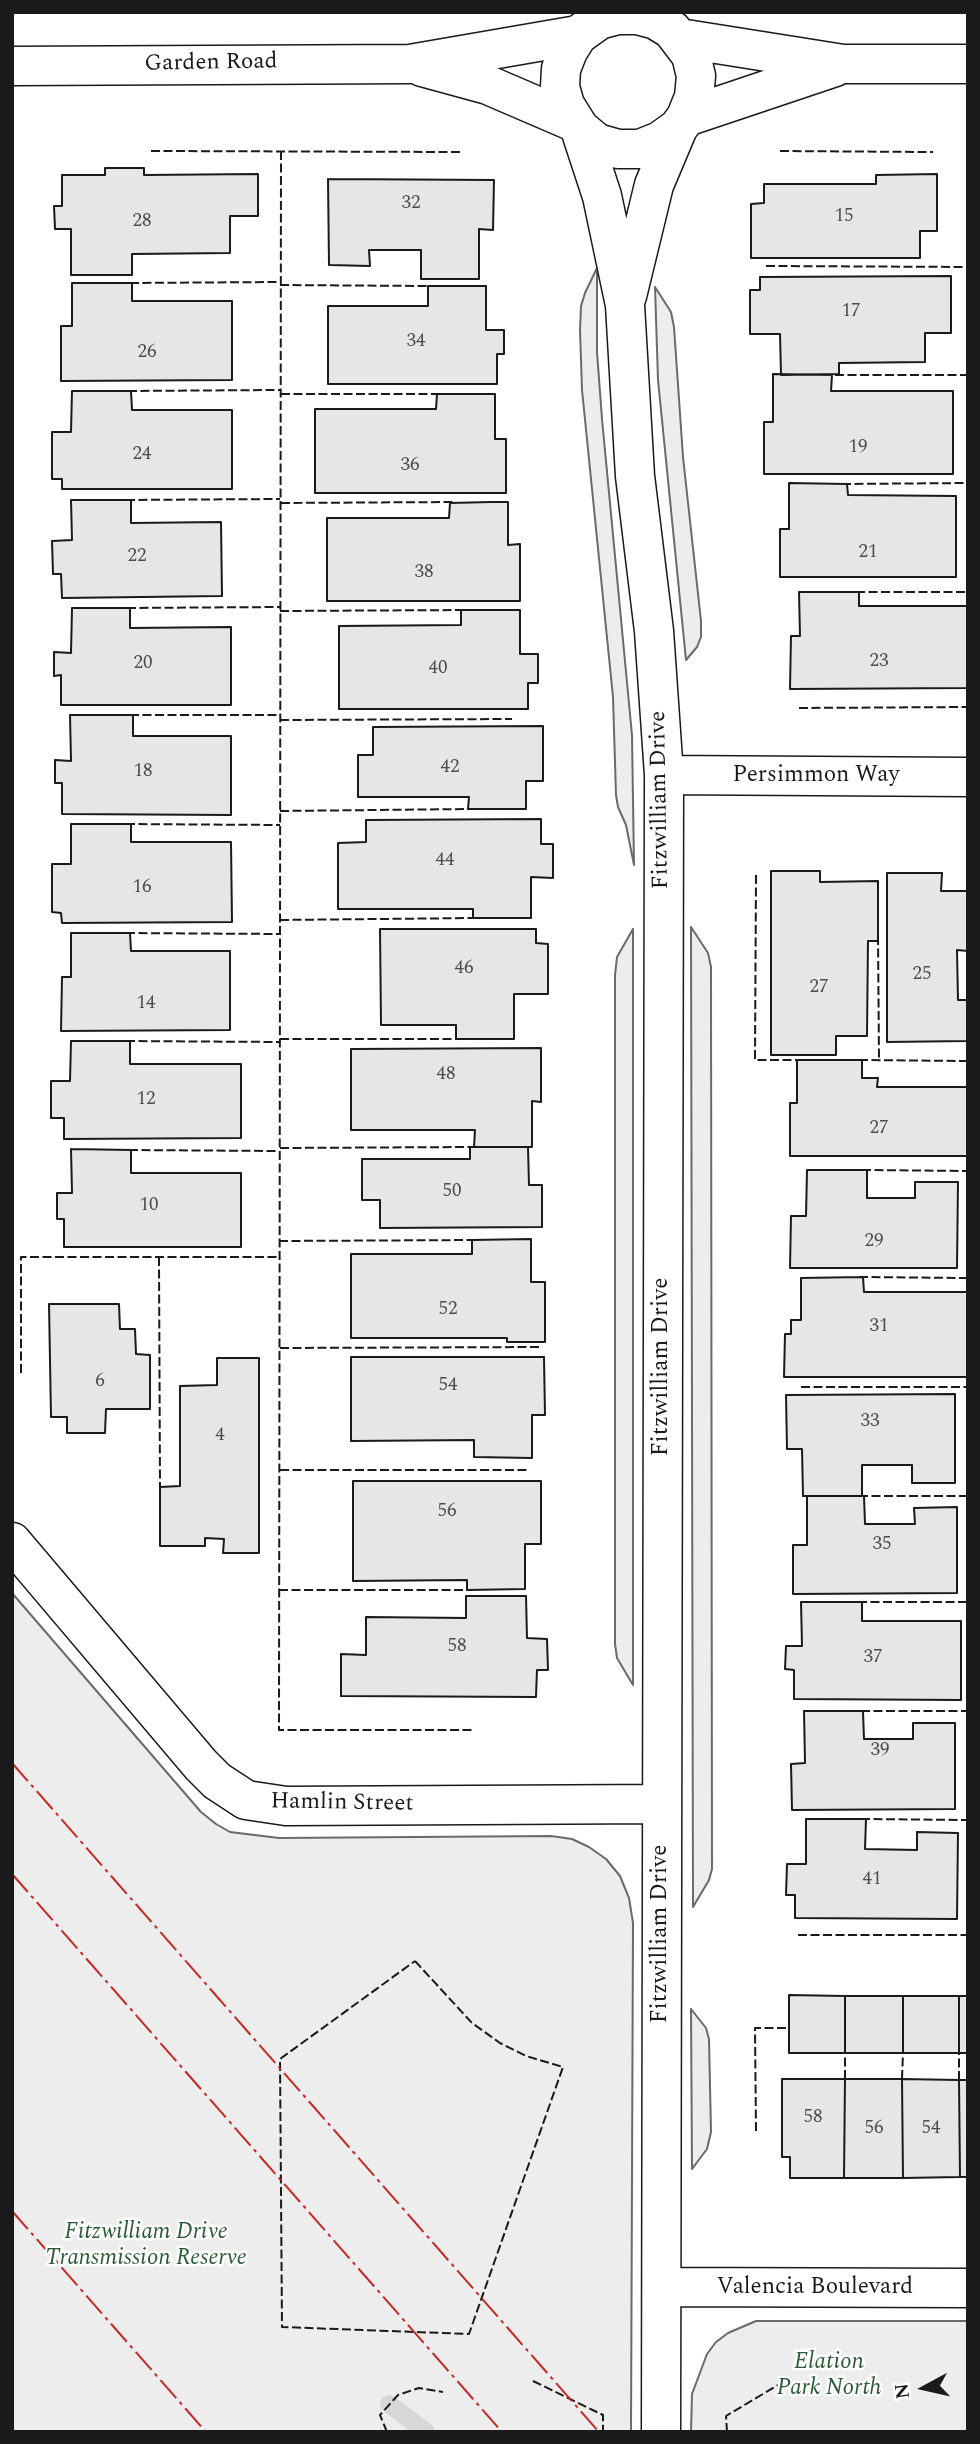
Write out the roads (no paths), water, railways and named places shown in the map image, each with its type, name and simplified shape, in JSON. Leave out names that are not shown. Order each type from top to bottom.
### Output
[{"type":"street","points":[[844,64],[682,122],[660,141],[640,149],[618,149],[597,143],[577,125],[565,105],[560,88],[565,60],[584,26],[618,15],[638,15],[672,27],[844,64],[968,64]]},
{"type":"street","name":"Garden Road","points":[[12,66],[410,64],[584,26]]},
{"type":"street","points":[[672,27],[691,55],[696,76],[694,97],[682,122]]},
{"type":"street","name":"Garden Road","points":[[410,64],[488,85],[577,125]]},
{"type":"street","name":"Fitzwilliam Drive","points":[[625,305],[654,185],[682,122]]},
{"type":"street","name":"Fitzwilliam Drive","points":[[577,125],[604,204],[625,305],[635,476],[654,631],[664,775],[661,2432]]},
{"type":"street","name":"Persimmon Way","points":[[664,775],[968,776]]},
{"type":"street","name":"Hamlin Street","points":[[12,1542],[201,1765],[217,1781],[246,1800],[286,1806],[661,1804]]},
{"type":"street","name":"Valencia Boulevard","points":[[663,2287],[968,2288]]},
{"type":"waterway","points":[[389,2404],[426,2432]]},
{"type":"park label","name":"Fitzwilliam Drive Transmission Reserve","points":[[146,2246]]},
{"type":"park label","name":"Elation Park North","points":[[829,2376]]}]
